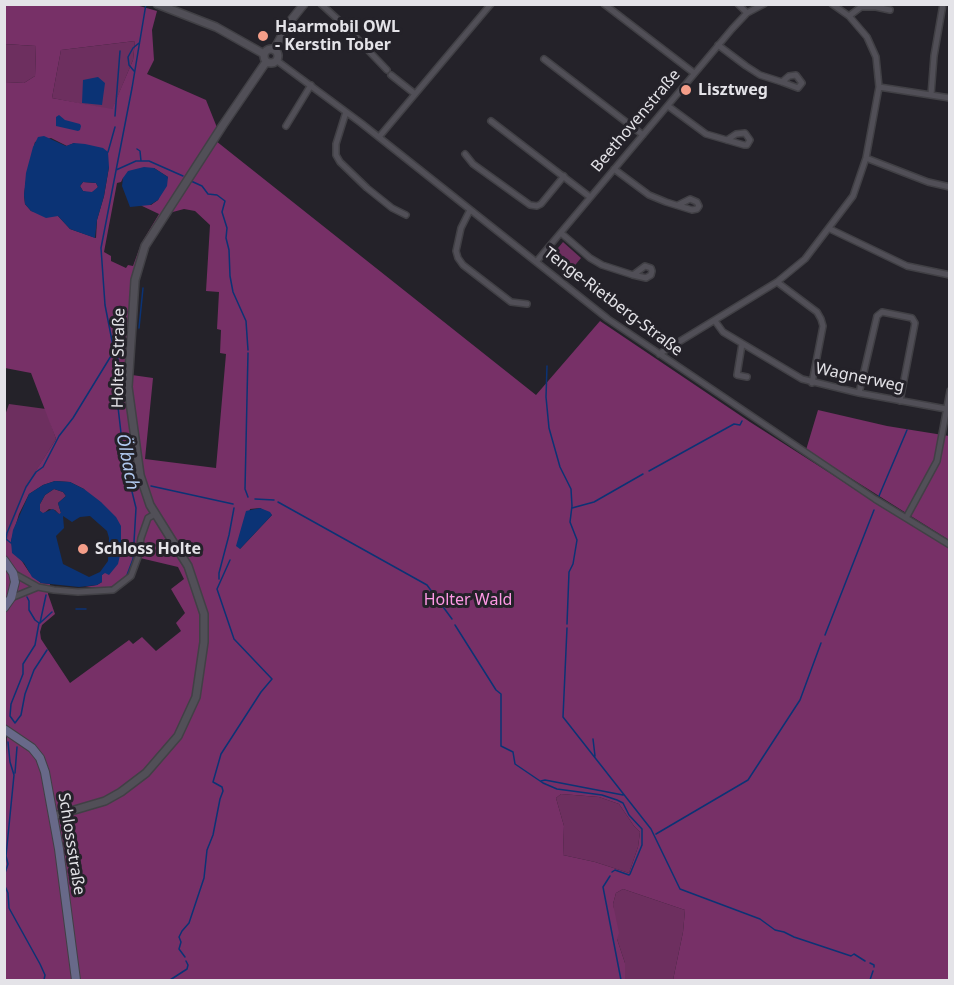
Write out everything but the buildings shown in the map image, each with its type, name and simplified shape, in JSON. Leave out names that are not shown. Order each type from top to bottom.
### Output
[{"type":"main road","points":[[4,560],[14,573],[14,589],[4,608]]},
{"type":"main road","name":"Schlossstraße","points":[[4,729],[27,744],[39,758],[45,772],[54,816],[76,981]]},
{"type":"street","points":[[157,4],[216,27],[272,63],[278,56],[274,50]]},
{"type":"street","points":[[274,50],[288,24],[304,4]]},
{"type":"street","points":[[321,4],[389,72],[415,94]]},
{"type":"street","points":[[379,137],[491,4]]},
{"type":"street","points":[[604,4],[694,73]]},
{"type":"street","points":[[738,4],[747,13]]},
{"type":"street","name":"Beethovenstraße","points":[[536,262],[718,45],[747,13],[764,4]]},
{"type":"street","points":[[659,354],[777,282],[806,259],[853,196],[866,158],[879,87],[876,57],[867,37],[849,16],[832,4]]},
{"type":"street","points":[[931,95],[934,56],[943,4]]},
{"type":"street","points":[[849,16],[861,7],[890,10]]},
{"type":"street","points":[[718,45],[760,75],[782,82]]},
{"type":"street","points":[[265,58],[268,50],[274,50]]},
{"type":"street","name":"Holter Straße","points":[[54,816],[105,801],[146,773],[178,736],[196,697],[204,642],[204,614],[188,566],[155,514],[140,475],[128,387],[130,338],[138,266],[145,246],[265,58]]},
{"type":"street","points":[[544,59],[643,135]]},
{"type":"street","name":"Tenge-Rietberg-Straße","points":[[276,60],[379,137],[608,319],[856,487],[950,544]]},
{"type":"street","points":[[286,126],[311,85]]},
{"type":"street","points":[[879,87],[950,98]]},
{"type":"street","points":[[668,105],[706,134],[727,140]]},
{"type":"street","points":[[346,112],[336,144],[336,155],[340,162],[366,188],[392,208],[406,215]]},
{"type":"street","points":[[491,122],[590,197]]},
{"type":"street","points":[[465,154],[473,164],[530,205],[541,204],[564,176]]},
{"type":"street","points":[[866,158],[928,182],[950,187]]},
{"type":"street","points":[[614,169],[649,195],[678,205]]},
{"type":"street","points":[[470,210],[461,228],[456,251],[458,258],[463,265],[511,302],[527,304]]},
{"type":"street","points":[[830,229],[907,266],[950,274]]},
{"type":"street","points":[[561,233],[590,258],[602,265],[633,274]]},
{"type":"street","points":[[777,282],[817,312],[821,320],[823,326],[812,383]]},
{"type":"street","points":[[859,393],[877,316],[882,312],[912,318],[915,323],[900,401]]},
{"type":"street","name":"Wagnerweg","points":[[715,321],[723,332],[812,383],[946,409]]},
{"type":"street","points":[[742,344],[737,375],[747,377]]},
{"type":"street","points":[[906,518],[937,461],[950,391]]},
{"type":"street","points":[[14,573],[38,587],[78,592],[113,590],[131,576],[148,518],[155,514]]},
{"type":"street","points":[[11,598],[38,587]]},
{"type":"shaded area","points":[[135,41],[133,60],[112,110],[52,98],[61,50]]},
{"type":"shaded area","points":[[4,44],[36,46],[35,76],[24,83],[5,82]]},
{"type":"shaded area","points":[[563,242],[581,258],[567,275],[548,260]]},
{"type":"shaded area","points":[[9,404],[46,409],[56,439],[26,487],[5,550],[4,418]]},
{"type":"shaded area","points":[[54,489],[63,492],[66,496],[58,503],[61,513],[60,515],[55,510],[49,509],[43,514],[40,511],[40,504],[45,495]]},
{"type":"shaded area","points":[[561,794],[599,797],[619,804],[640,832],[638,847],[629,873],[563,855],[564,826],[556,798]]},
{"type":"shaded area","points":[[623,889],[685,910],[673,980],[625,980],[625,963],[617,939],[613,904],[616,893]]},
{"type":"green space","name":"Holter Wald","points":[[5,5],[136,5],[157,11],[152,30],[154,60],[147,74],[206,100],[220,135],[216,141],[536,395],[600,321],[750,422],[949,547],[949,980],[673,980],[685,910],[623,889],[616,893],[613,904],[619,933],[617,939],[625,963],[625,980],[5,980],[4,794],[7,735],[4,733],[4,549],[26,486],[56,439],[31,373],[5,368],[5,82],[24,83],[35,76],[36,46],[5,44]],"holes":[[[135,41],[133,60],[112,109],[52,98],[61,50]],[[51,138],[67,146],[74,143],[109,167],[97,220],[96,238],[70,229],[58,216],[31,211],[25,204],[24,195],[35,142]],[[154,168],[168,177],[158,200],[151,205],[140,205],[159,214],[141,244],[133,266],[128,265],[126,268],[111,261],[111,256],[104,252],[117,183],[123,178]],[[184,209],[195,211],[210,225],[206,291],[219,292],[217,329],[221,330],[220,353],[226,354],[216,468],[145,459],[153,378],[132,375],[139,280],[148,247],[169,213]],[[55,481],[70,482],[84,489],[121,551],[102,575],[102,582],[85,587],[105,588],[117,585],[129,575],[136,557],[178,567],[184,579],[171,589],[185,613],[176,623],[181,631],[156,651],[142,637],[133,644],[129,640],[70,683],[41,639],[42,625],[55,614],[48,594],[50,584],[41,583],[29,572],[12,546],[11,541],[19,514],[29,494]],[[260,508],[272,515],[240,549],[250,509]],[[561,794],[599,797],[619,804],[640,832],[638,847],[629,873],[563,855],[564,826],[556,798]]]},
{"type":"green space","points":[[83,182],[96,183],[98,187],[89,193],[83,191],[80,186]]},
{"type":"green space","points":[[818,410],[887,426],[949,436],[949,540],[806,450]]},
{"type":"water","points":[[98,77],[105,83],[102,105],[82,103],[83,80]]},
{"type":"water","points":[[59,115],[65,120],[80,124],[80,130],[56,126],[56,117]]},
{"type":"water","points":[[44,136],[66,146],[74,143],[85,144],[103,148],[108,152],[109,167],[95,238],[70,229],[58,216],[46,218],[31,211],[25,204],[26,173],[38,137]],"holes":[[[83,182],[96,183],[98,187],[92,192],[83,191],[80,186]]]},
{"type":"water","points":[[144,167],[154,168],[168,177],[167,186],[158,200],[150,205],[130,207],[122,186],[123,178],[128,171]]},
{"type":"water","points":[[55,481],[70,482],[84,489],[116,517],[121,526],[121,551],[118,564],[109,575],[105,573],[102,575],[102,582],[97,585],[79,587],[41,583],[32,577],[24,563],[12,553],[13,530],[29,494]],"holes":[[[54,489],[63,492],[66,496],[58,503],[61,513],[53,509],[43,513],[40,511],[40,504],[45,495]],[[63,516],[72,522],[80,517],[90,516],[107,531],[108,561],[100,572],[89,577],[63,564],[56,536],[64,528]]]},
{"type":"water","points":[[260,508],[272,515],[240,549],[236,546],[246,511]]},
{"type":"waterway","name":"Ölbach","points":[[11,543],[6,539],[7,533],[26,487],[36,472],[43,467],[59,436],[73,418],[114,351],[105,305],[101,248],[146,4]]},
{"type":"waterway","name":"Ölbach","points":[[134,71],[129,65],[128,57],[139,43]]},
{"type":"waterway","name":"Ölbach","points":[[115,116],[120,51]]},
{"type":"waterway","name":"Ölbach","points":[[108,152],[115,127]]},
{"type":"waterway","points":[[137,149],[140,151],[141,161]]},
{"type":"waterway","points":[[116,170],[136,161],[149,161],[183,176]]},
{"type":"waterway","points":[[191,181],[202,186],[208,194],[217,195],[225,201],[222,212],[227,228],[230,276],[233,292],[246,321],[248,350]]},
{"type":"waterway","points":[[139,328],[143,288]]},
{"type":"waterway","name":"Ölbach","points":[[118,357],[122,350]]},
{"type":"waterway","name":"Ölbach","points":[[115,351],[118,357],[115,381],[124,459],[136,508],[133,559],[127,575]]},
{"type":"waterway","points":[[248,353],[245,489],[248,497]]},
{"type":"waterway","points":[[547,366],[546,397],[549,428],[560,467],[571,489],[570,522],[577,540],[573,564],[569,572],[567,624]]},
{"type":"waterway","points":[[649,471],[734,424],[740,425],[742,421]]},
{"type":"waterway","points":[[879,496],[907,430]]},
{"type":"waterway","points":[[140,452],[144,477]]},
{"type":"waterway","points":[[572,508],[594,502],[643,474]]},
{"type":"waterway","points":[[151,486],[233,504]]},
{"type":"waterway","points":[[255,499],[274,500]]},
{"type":"waterway","points":[[278,502],[427,585],[452,619]]},
{"type":"waterway","points":[[219,579],[234,508]]},
{"type":"waterway","points":[[825,635],[874,510]]},
{"type":"waterway","points":[[185,957],[179,949],[181,942],[179,937],[189,923],[204,878],[207,850],[213,835],[223,791],[222,787],[213,782],[221,754],[272,679],[234,639],[217,589],[230,560]]},
{"type":"waterway","name":"Ölbach","points":[[40,623],[46,595]]},
{"type":"waterway","name":"Ölbach","points":[[27,597],[29,610],[39,623],[35,645],[23,664],[23,674],[11,704],[10,716],[15,723],[21,715],[25,694],[34,670],[47,650]]},
{"type":"waterway","name":"Ölbach","points":[[76,609],[86,609]]},
{"type":"waterway","name":"Ölbach","points":[[40,623],[52,612]]},
{"type":"waterway","points":[[455,625],[496,690],[501,694],[501,746],[513,752],[515,764],[543,783],[557,789],[602,795],[623,803],[629,815],[642,829],[642,845],[630,874],[615,870],[612,872]]},
{"type":"waterway","points":[[567,628],[563,717],[651,829],[680,889],[760,919],[775,930],[851,956],[854,954],[865,961]]},
{"type":"waterway","points":[[656,834],[748,780],[800,700],[821,643]]},
{"type":"waterway","points":[[593,739],[595,756]]},
{"type":"waterway","name":"Ölbach","points":[[4,876],[8,864],[6,856],[14,775],[8,742]]},
{"type":"waterway","name":"Ölbach","points":[[15,773],[17,747]]},
{"type":"waterway","points":[[541,781],[623,795]]},
{"type":"waterway","points":[[610,876],[603,887],[621,980]]},
{"type":"waterway","name":"Ölbach","points":[[4,884],[8,893],[9,908],[40,964],[45,975],[44,980]]},
{"type":"waterway","points":[[170,980],[187,969],[186,961]]},
{"type":"waterway","points":[[870,963],[874,967]]},
{"type":"waterway","points":[[870,980],[873,971]]},
{"type":"place","name":"Haarmobil OWL - Kerstin Tober","points":[[263,36]]},
{"type":"place","name":"Lisztweg","points":[[686,90]]},
{"type":"place","name":"Schloss Holte","points":[[83,549]]}]
